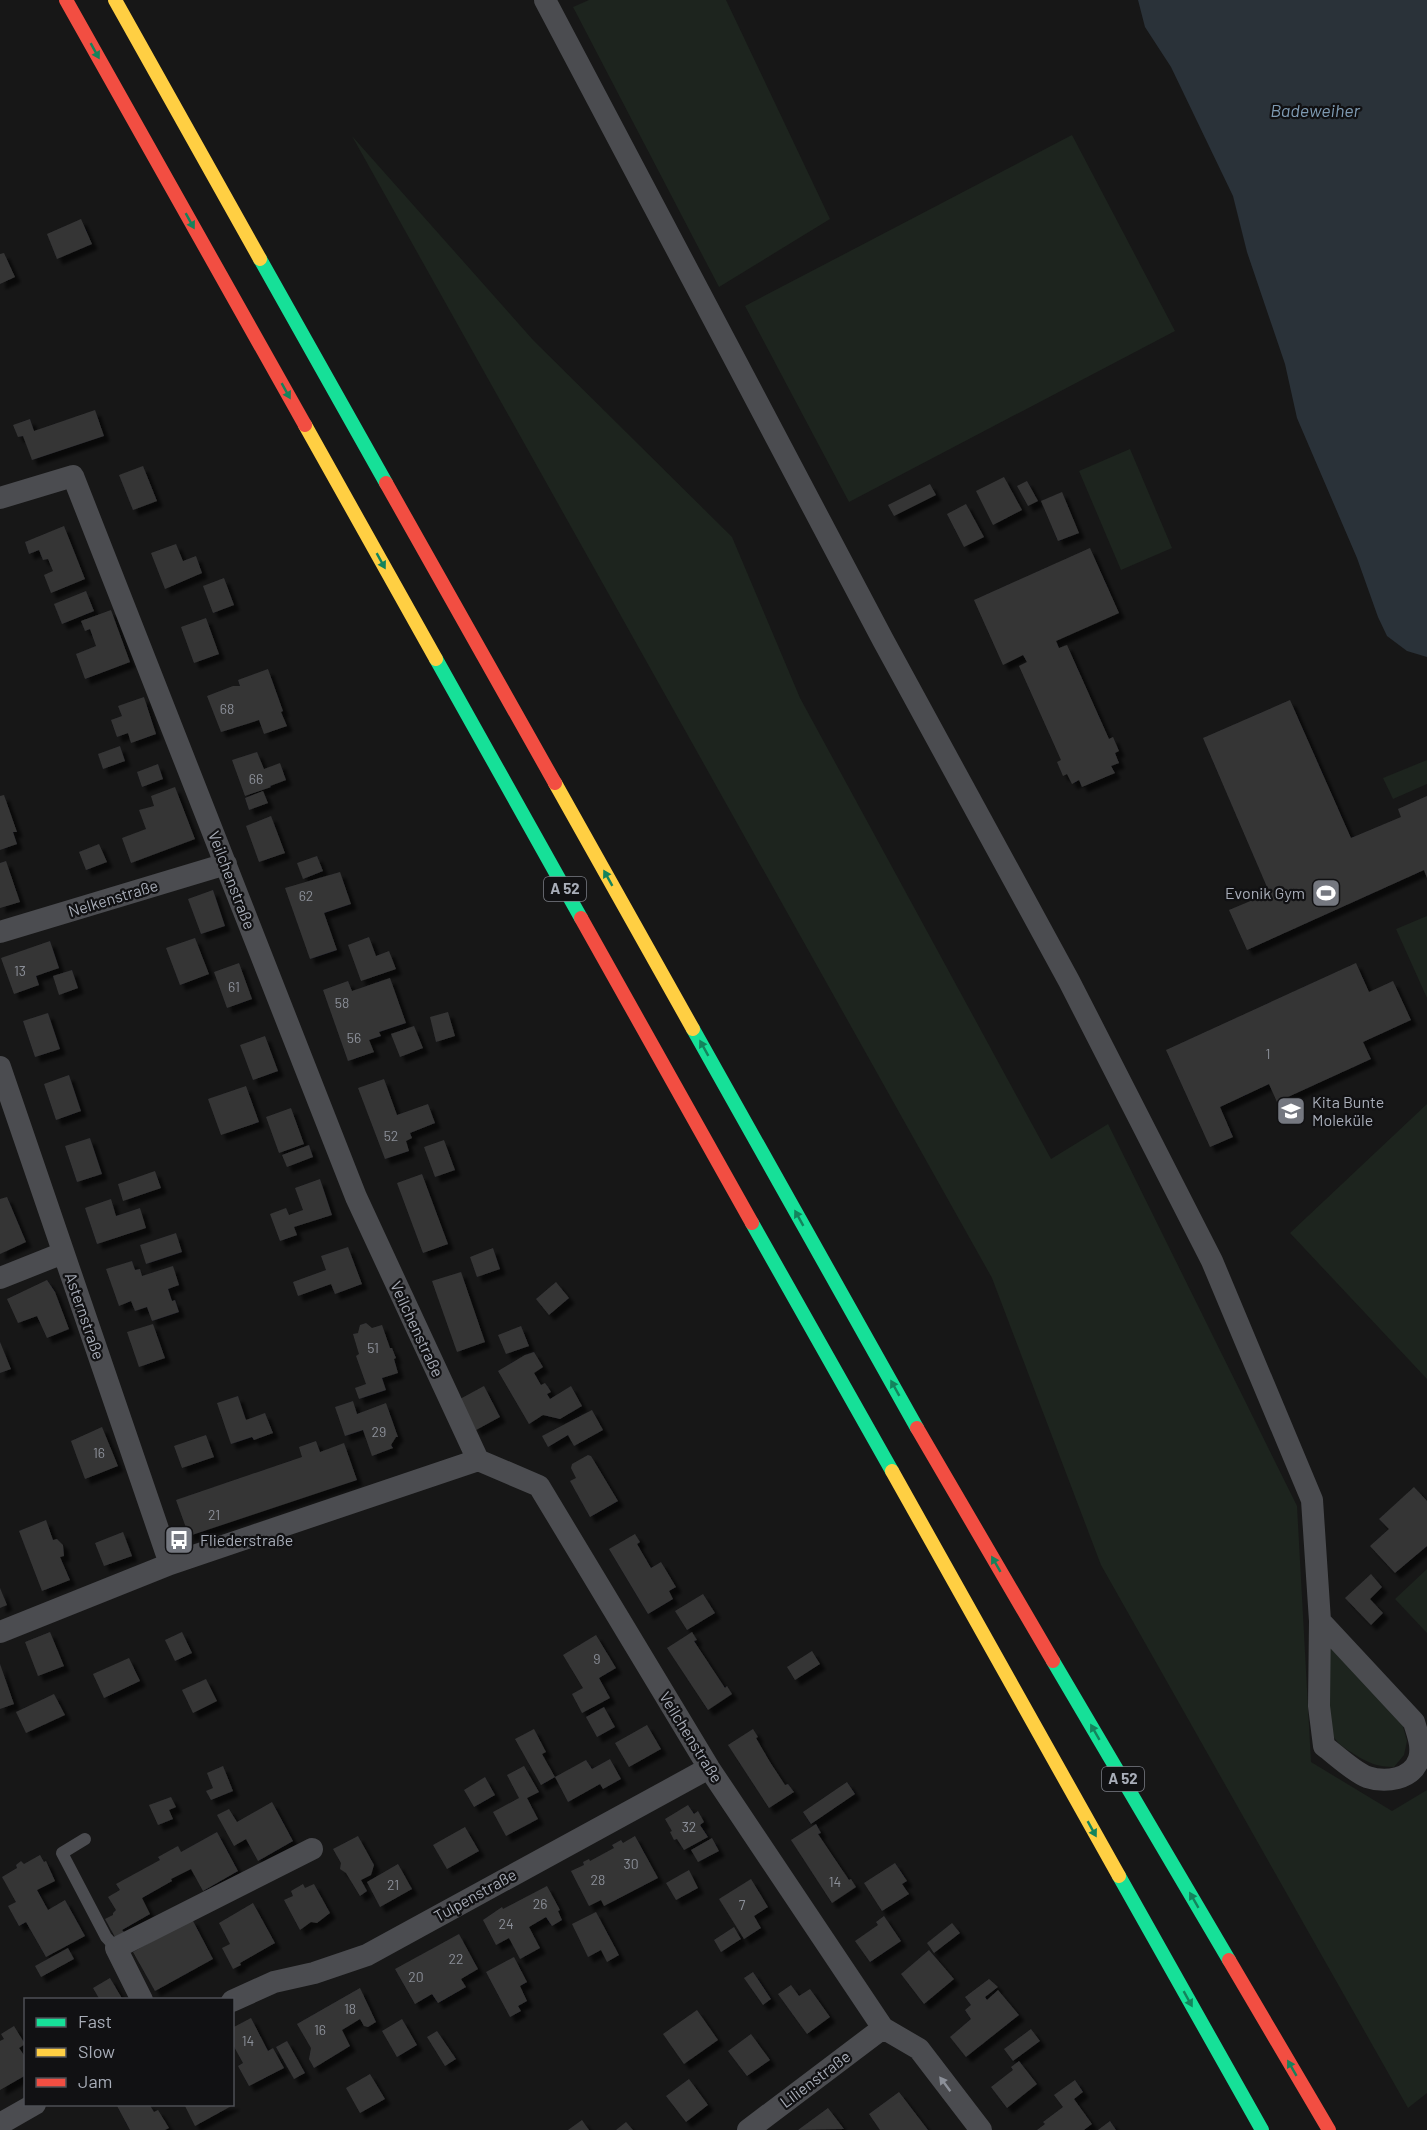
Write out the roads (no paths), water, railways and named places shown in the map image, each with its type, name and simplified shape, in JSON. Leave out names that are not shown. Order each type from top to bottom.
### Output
[{"type":"highway","name":"A 52","points":[[66,0],[1262,2130]]},
{"type":"highway","name":"A 52","points":[[116,0],[923,1439],[1326,2126]]},
{"type":"street","points":[[545,0],[883,640],[1074,992],[1212,1261],[1312,1500],[1320,1621],[1318,1706],[1324,1746],[1366,1776],[1390,1780],[1409,1774],[1419,1759],[1420,1741],[1414,1722],[1320,1621]]},
{"type":"street","name":"Veilchenstraße","points":[[0,498],[73,476],[356,1197],[477,1460],[539,1486],[709,1768],[883,2028],[919,2049],[981,2130]]},
{"type":"street","name":"Nelkenstraße","points":[[0,932],[226,864]]},
{"type":"street","name":"Asternstraße","points":[[0,1067],[170,1564]]},
{"type":"street","points":[[0,1278],[63,1253]]},
{"type":"street","points":[[0,1632],[170,1564],[477,1460]]},
{"type":"street","name":"Tulpenstraße","points":[[234,2000],[274,1982],[367,1955],[709,1768]]},
{"type":"street","points":[[141,1998],[116,1948],[312,1849]]},
{"type":"street","name":"Lilienstraße","points":[[748,2130],[883,2028]]},
{"type":"street","points":[[0,2124],[32,2106]]},
{"type":"lane","points":[[85,1839],[62,1853],[106,1937],[116,1948]]},
{"type":"water","name":"Badeweiher","points":[[1138,0],[1427,0],[1427,657],[1407,651],[1387,636],[1378,617],[1357,558],[1297,418],[1285,364],[1247,252],[1233,196],[1171,67],[1145,27]]},
{"type":"place","name":"Evonik Gym","points":[[1326,893]]},
{"type":"place","name":"Kita Bunte Moleküle","points":[[1291,1111]]},
{"type":"place","name":"Fliederstraße","points":[[179,1540]]}]
